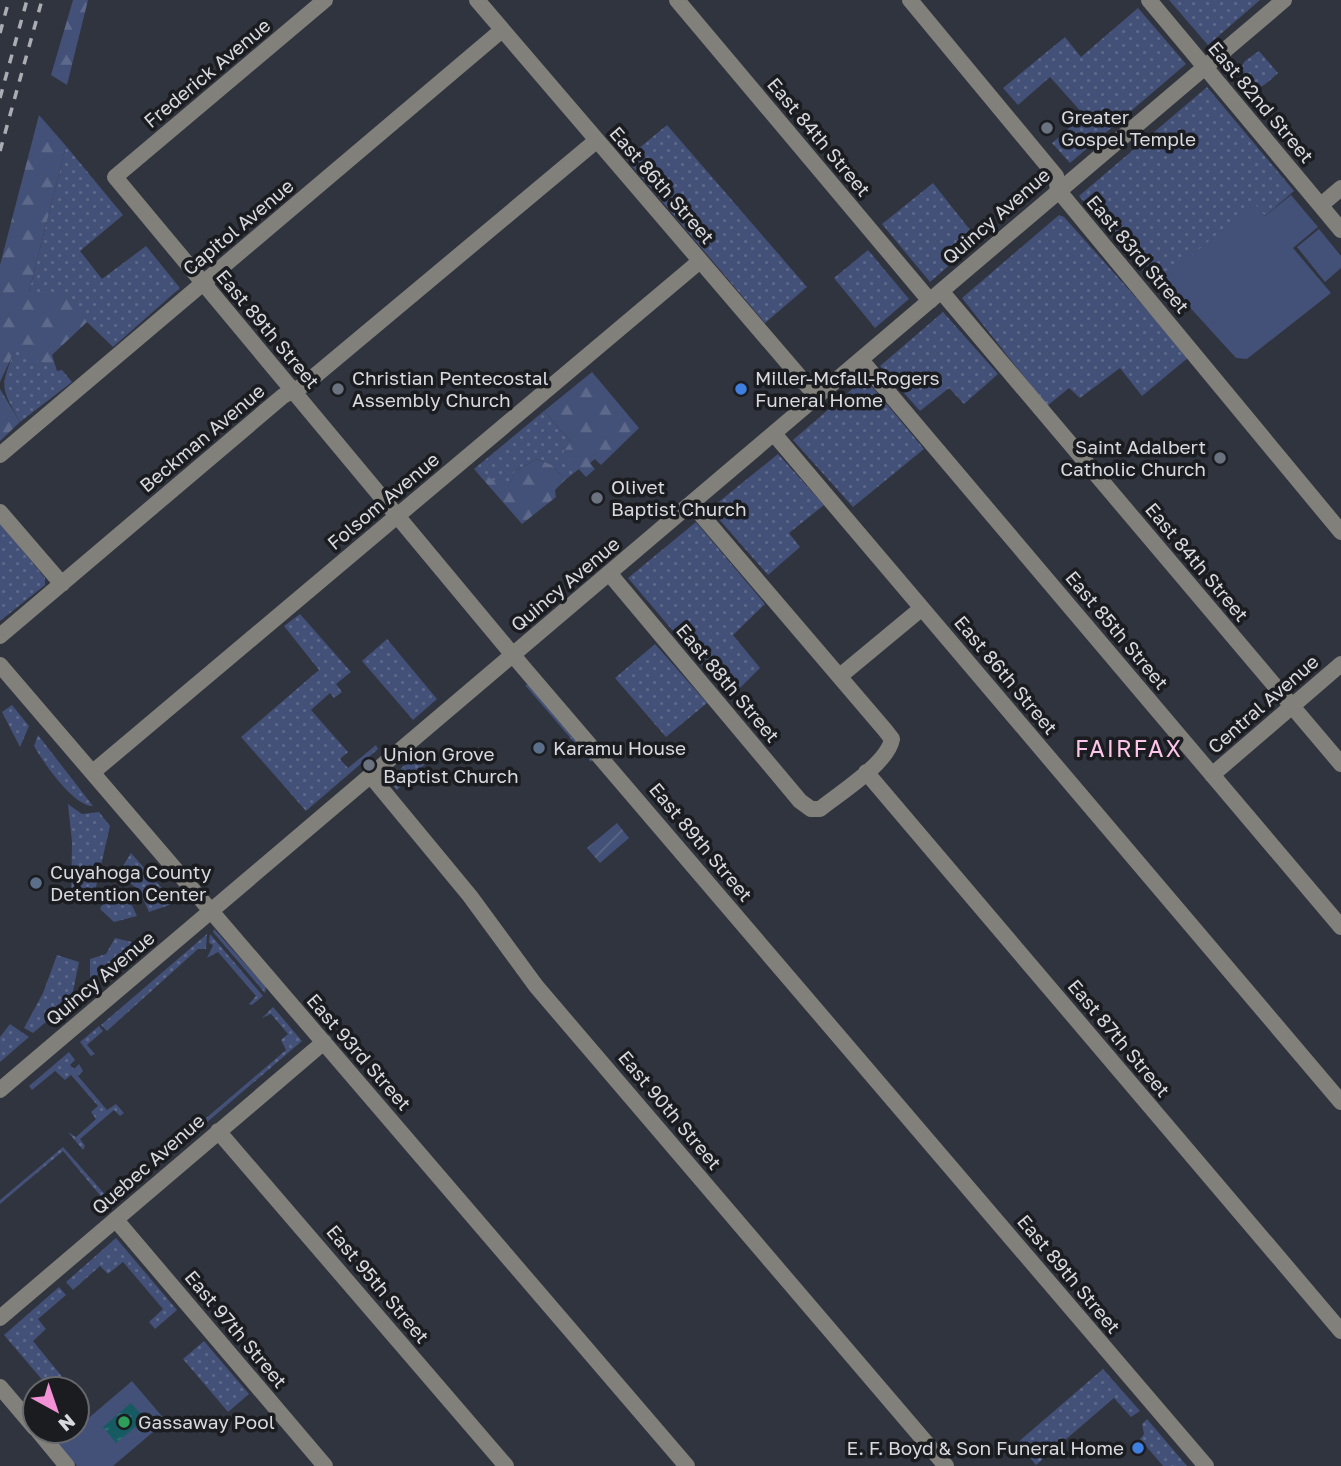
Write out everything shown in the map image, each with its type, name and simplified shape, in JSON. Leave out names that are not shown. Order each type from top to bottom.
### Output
[{"type":"street","name":"Frederick Avenue","points":[[115,177],[325,0]]},
{"type":"street","name":"East 86th Street","points":[[477,0],[817,397]]},
{"type":"street","name":"East 84th Street","points":[[677,0],[1341,764]]},
{"type":"street","name":"East 83rd Street","points":[[910,0],[1056,176],[1058,190],[1341,532]]},
{"type":"street","name":"East 82nd Street","points":[[1149,0],[1341,230]]},
{"type":"street","name":"Quincy Avenue","points":[[0,1090],[775,435],[1058,190],[1284,0]]},
{"type":"street","name":"Capitol Avenue","points":[[0,455],[502,30]]},
{"type":"street","name":"Beckman Avenue","points":[[0,636],[596,141]]},
{"type":"street","name":"East 89th Street","points":[[115,177],[513,655],[1206,1466]]},
{"type":"street","points":[[1321,205],[1341,188]]},
{"type":"street","name":"Folsom Avenue","points":[[93,772],[700,261]]},
{"type":"street","name":"East 85th Street","points":[[861,360],[1341,927]]},
{"type":"street","name":"East 86th Street","points":[[775,435],[1341,1102]]},
{"type":"street","points":[[692,504],[892,739],[890,748],[866,772]]},
{"type":"street","points":[[0,512],[62,584]]},
{"type":"street","name":"East 88th Street","points":[[610,573],[800,801],[811,809],[820,809],[866,772]]},
{"type":"street","points":[[840,676],[922,608]]},
{"type":"street","name":"Central Avenue","points":[[1212,775],[1341,664]]},
{"type":"street","name":"East 93rd Street","points":[[0,665],[687,1466]]},
{"type":"street","name":"East 87th Street","points":[[866,772],[1341,1331]]},
{"type":"street","name":"East 90th Street","points":[[370,775],[470,897],[536,986],[946,1466]]},
{"type":"street","name":"Quebec Avenue","points":[[0,1318],[324,1042]]},
{"type":"street","name":"East 95th Street","points":[[218,1131],[506,1466]]},
{"type":"street","name":"East 97th Street","points":[[116,1220],[325,1466]]},
{"type":"street","points":[[0,1387],[21,1412]]},
{"type":"street","points":[[50,1445],[68,1466]]},
{"type":"green space","points":[[73,0],[88,0],[67,85],[51,75]]},
{"type":"green space","points":[[1169,0],[1260,0],[1208,45]]},
{"type":"green space","points":[[1138,8],[1186,64],[1070,163],[1052,143],[1084,115],[1050,77],[1018,105],[1003,88],[1065,37],[1081,57]]},
{"type":"green space","points":[[1259,51],[1278,73],[1257,88],[1242,86],[1238,72],[1245,61]]},
{"type":"green space","points":[[1207,87],[1294,191],[1265,216],[1254,204],[1157,287],[1079,196]]},
{"type":"green space","points":[[39,115],[66,146],[29,292],[64,293],[87,322],[52,355],[57,371],[15,350],[0,382],[0,265]]},
{"type":"green space","points":[[667,125],[807,287],[765,323],[626,159]]},
{"type":"green space","points":[[66,146],[123,215],[80,251],[102,279],[146,246],[180,288],[113,347],[87,322],[29,292]]},
{"type":"green space","points":[[933,183],[978,240],[930,282],[882,224]]},
{"type":"green space","points":[[1291,195],[1318,227],[1293,248],[1331,293],[1247,359],[1236,358],[1164,279],[1254,203],[1265,216]]},
{"type":"green space","points":[[1059,215],[1064,217],[1189,357],[1142,396],[1120,368],[1080,398],[1069,388],[1047,406],[962,298]]},
{"type":"green space","points":[[1319,229],[1341,256],[1341,268],[1325,282],[1297,247]]},
{"type":"green space","points":[[868,250],[909,299],[875,328],[834,278]]},
{"type":"green space","points":[[943,312],[998,374],[964,404],[949,388],[920,411],[880,366]]},
{"type":"green space","points":[[15,349],[57,371],[62,370],[72,382],[20,422],[4,387]]},
{"type":"green space","points":[[592,372],[639,428],[601,465],[595,459],[590,463],[595,469],[586,477],[563,452],[571,442],[544,411]]},
{"type":"green space","points":[[865,378],[924,449],[853,507],[793,440]]},
{"type":"green space","points":[[0,389],[20,422],[0,441]]},
{"type":"green space","points":[[544,411],[571,442],[579,469],[565,480],[552,465],[537,459],[515,471],[508,489],[474,469]]},
{"type":"green space","points":[[778,454],[824,505],[789,533],[800,547],[768,575],[710,509]]},
{"type":"green space","points":[[537,459],[552,465],[565,480],[555,490],[556,497],[522,524],[474,469],[508,488],[515,471]]},
{"type":"green space","points":[[696,522],[765,604],[733,635],[760,668],[730,698],[628,578]]},
{"type":"green space","points":[[0,523],[45,578],[45,585],[0,621]]},
{"type":"green space","points":[[300,614],[351,672],[336,684],[342,692],[334,698],[330,693],[311,710],[348,752],[340,759],[348,768],[376,745],[378,749],[306,811],[241,737],[319,670],[284,626]]},
{"type":"green space","points":[[387,639],[437,699],[413,720],[362,661]]},
{"type":"green space","points":[[655,644],[707,703],[666,737],[615,678]]},
{"type":"green space","points":[[529,684],[592,758],[591,762],[525,685]]},
{"type":"green space","points":[[12,705],[29,726],[20,747],[2,712]]},
{"type":"green space","points":[[38,735],[93,806],[85,804],[68,792],[52,772],[34,746]]},
{"type":"green space","points":[[426,748],[432,758],[397,790],[388,779]]},
{"type":"green space","points":[[68,804],[82,814],[99,812],[110,826],[93,900],[71,896],[72,842]]},
{"type":"green space","points":[[617,823],[629,838],[600,863],[587,848]]},
{"type":"green space","points":[[131,853],[175,903],[149,912],[139,890],[118,874]]},
{"type":"green space","points":[[111,886],[129,899],[137,916],[114,922],[100,909]]},
{"type":"green space","points":[[214,929],[266,987],[265,993],[213,932]]},
{"type":"green space","points":[[207,934],[206,949],[198,949],[107,1031],[101,1025]]},
{"type":"green space","points":[[210,934],[263,996],[252,1005],[249,1004],[256,996],[218,952],[207,958],[213,945],[209,943]]},
{"type":"green space","points":[[115,938],[136,943],[90,981],[90,959],[106,954]]},
{"type":"green space","points":[[57,955],[79,962],[71,1001],[33,1033],[24,1028],[43,993]]},
{"type":"green space","points":[[273,1007],[302,1041],[109,1206],[63,1151],[0,1204],[0,1200],[63,1147],[110,1200],[286,1050],[281,1040],[288,1034],[271,1014],[262,1018]]},
{"type":"green space","points":[[10,1024],[29,1037],[0,1062],[0,1037]]},
{"type":"green space","points":[[99,1026],[103,1031],[87,1045],[95,1054],[91,1056],[80,1042]]},
{"type":"green space","points":[[69,1052],[75,1060],[70,1065],[74,1069],[79,1064],[83,1071],[78,1076],[107,1110],[116,1104],[124,1113],[120,1116],[114,1110],[80,1139],[85,1146],[83,1150],[68,1132],[76,1137],[96,1119],[91,1112],[98,1106],[71,1075],[65,1080],[55,1071],[32,1090],[29,1086]]},
{"type":"green space","points":[[116,1238],[177,1310],[155,1329],[149,1322],[163,1309],[123,1262],[108,1274],[100,1266],[73,1290],[66,1282]]},
{"type":"green space","points":[[59,1287],[66,1295],[38,1319],[46,1329],[33,1341],[61,1375],[38,1375],[4,1335]]},
{"type":"green space","points":[[204,1341],[249,1394],[228,1412],[183,1359]]},
{"type":"green space","points":[[1103,1369],[1140,1411],[1131,1417],[1114,1398],[1036,1465],[1017,1443]]},
{"type":"green space","name":"Gassaway Pool","points":[[132,1381],[166,1421],[113,1466],[77,1466],[59,1445],[91,1445],[91,1416]]},
{"type":"green space","points":[[1147,1419],[1187,1466],[1163,1466],[1140,1439],[1144,1434],[1142,1424]]},
{"type":"water","points":[[131,1403],[145,1419],[116,1443],[103,1427]]},
{"type":"railway","points":[[0,33],[9,0]]},
{"type":"railway","points":[[0,98],[27,0]]},
{"type":"railway","points":[[0,151],[42,0]]},
{"type":"place","name":"Greater Gospel Temple","points":[[1047,128]]},
{"type":"place","name":"Christian Pentecostal Assembly Church","points":[[338,389]]},
{"type":"place","name":"Miller-Mcfall-Rogers Funeral Home","points":[[741,389]]},
{"type":"place","name":"Saint Adalbert Catholic Church","points":[[1220,458]]},
{"type":"place","name":"Olivet Baptist Church","points":[[597,498]]},
{"type":"place","name":"Karamu House","points":[[539,748]]},
{"type":"place","name":"Union Grove Baptist Church","points":[[369,765]]},
{"type":"place","name":"Cuyahoga County Detention Center","points":[[36,883]]},
{"type":"place","name":"Gassaway Pool","points":[[124,1422]]},
{"type":"place","name":"E. F. Boyd & Son Funeral Home","points":[[1138,1448]]},
{"type":"district","name":"FAIRFAX","points":[[1129,749]]}]
